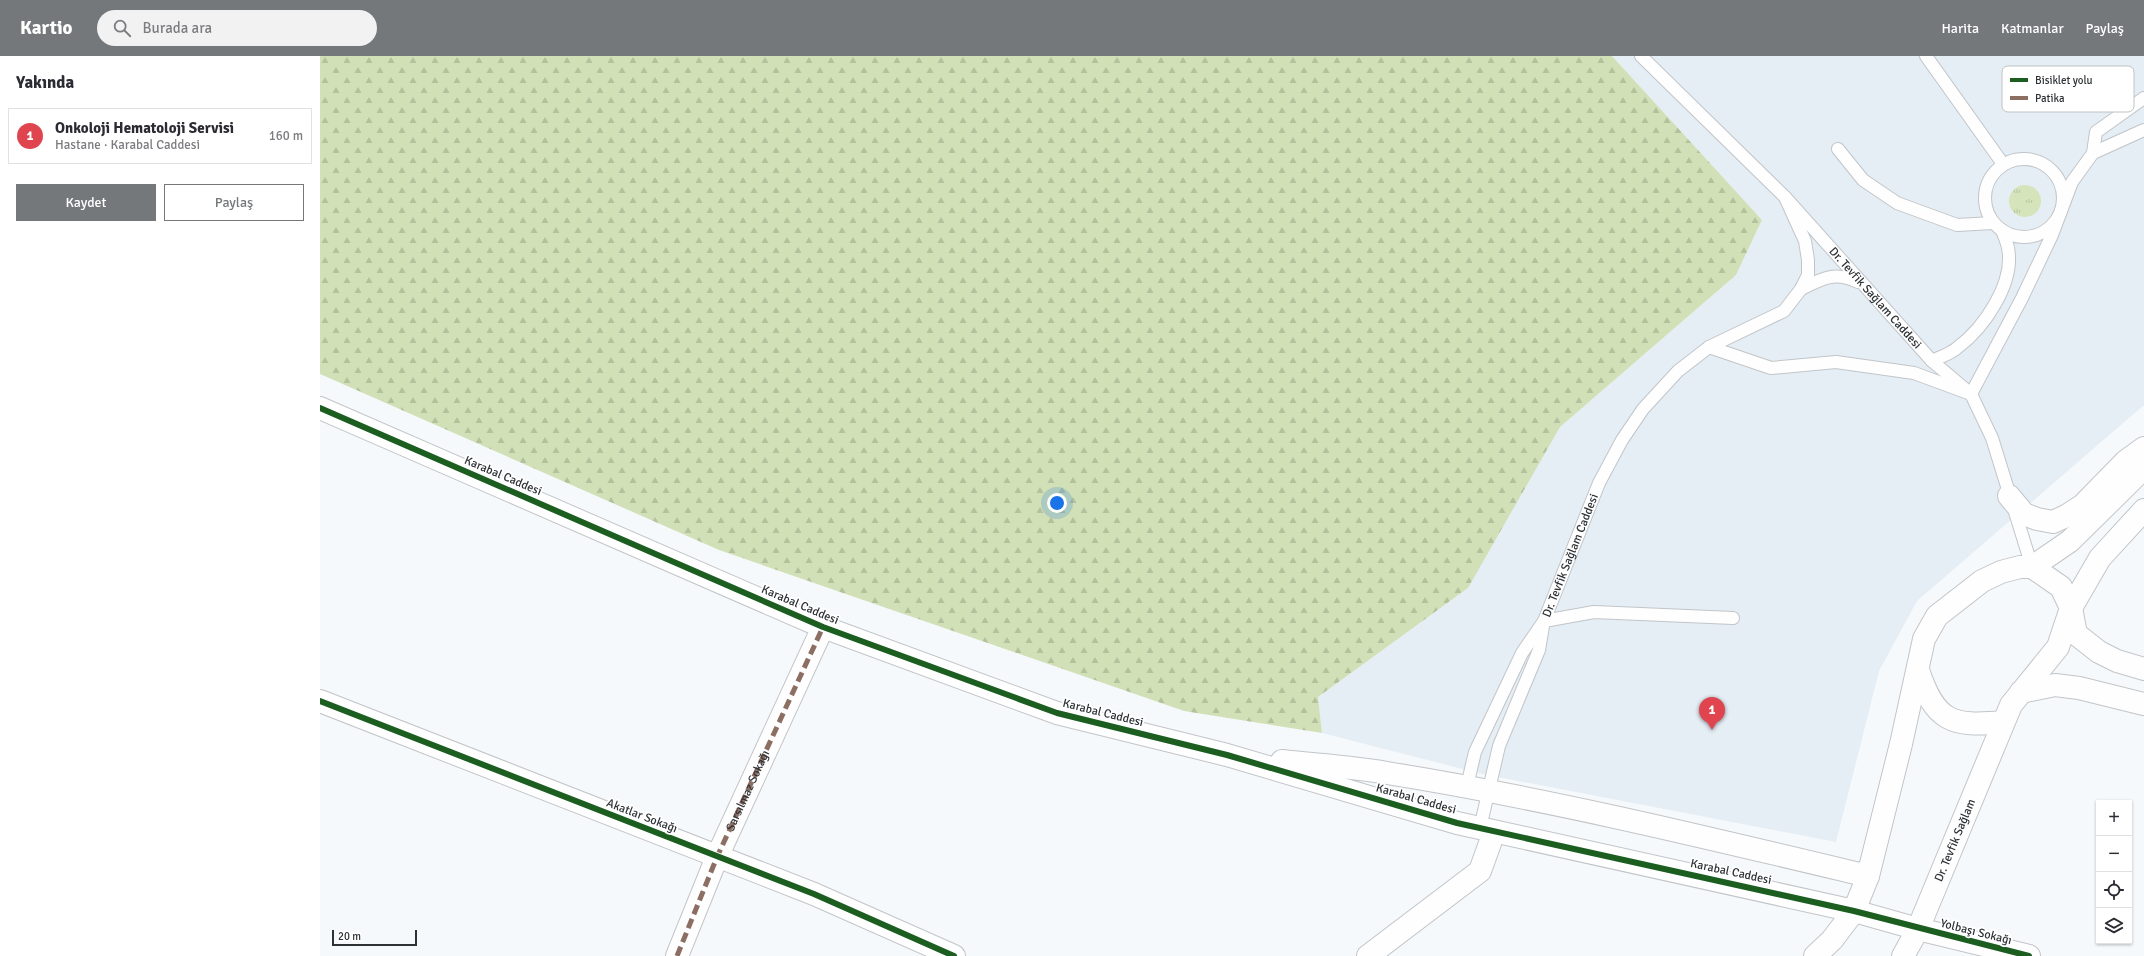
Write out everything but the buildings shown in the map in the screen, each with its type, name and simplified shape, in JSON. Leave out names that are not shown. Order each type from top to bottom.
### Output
[{"type":"street","name":"Karabal Caddesi","points":[[320,408],[823,627],[1058,713],[1227,755],[1395,805],[1487,830],[1854,911],[1918,929]]},
{"type":"street","points":[[2009,496],[2024,514],[2037,519],[2053,522],[2083,505],[2126,461],[2144,448]]},
{"type":"street","points":[[1815,956],[1832,940],[1854,911],[1868,876],[1918,670],[1924,639],[1937,616],[1982,581],[2014,569],[2032,567],[2070,541],[2144,468]]},
{"type":"street","name":"Dr. Tevfik Sağlam","points":[[1903,956],[1918,929],[2011,705],[2058,647],[2071,608],[2100,558],[2144,510]]},
{"type":"street","points":[[2032,567],[2061,587],[2071,608],[2076,634],[2098,652],[2117,661],[2144,670]]},
{"type":"street","name":"Sarsılmaz Sokağı","points":[[677,956],[717,857],[823,627]]},
{"type":"street","points":[[1918,670],[1930,701],[1942,713],[1953,720],[1972,725],[2003,722]]},
{"type":"street","points":[[2021,692],[2054,685],[2078,688],[2144,704]]},
{"type":"street","name":"Akatlar Sokağı","points":[[320,701],[814,894],[954,956]]},
{"type":"street","name":"Karabal Caddesi","points":[[1227,755],[1385,772],[1467,786],[1665,828],[1868,876]]},
{"type":"street","points":[[1368,956],[1480,871],[1487,830]]},
{"type":"street","name":"Yolbaşı Sokağı","points":[[1918,929],[2029,956]]},
{"type":"lane","name":"Dr. Tevfik Sağlam Caddesi","points":[[1641,56],[1785,196],[1932,361],[1970,394],[1992,438],[2032,567]]},
{"type":"lane","points":[[1926,56],[2002,164]]},
{"type":"lane","points":[[2134,105],[2144,98]]},
{"type":"lane","points":[[1709,348],[1771,368],[1836,362],[1914,373],[1970,394],[2022,298],[2059,216],[2072,182],[2093,153],[2096,132],[2124,112]]},
{"type":"lane","points":[[2093,153],[2144,130]]},
{"type":"lane","points":[[1838,149],[1863,180],[1897,203],[1956,225],[1997,227],[2016,237],[2030,237],[2043,233],[2054,224],[2059,216],[2064,200],[2058,177],[2049,167],[2039,161],[2027,158],[2014,159],[2002,164],[1993,172],[1987,184],[1984,198],[1987,212],[1997,227],[2008,248],[2007,273],[1998,301],[1976,330],[1956,349],[1932,361]]},
{"type":"lane","name":"Dr. Tevfik Sağlam Caddesi","points":[[1467,786],[1477,748],[1522,653],[1544,621],[1599,483],[1622,440],[1644,409],[1678,371],[1709,348],[1784,311],[1801,289],[1808,275],[1808,260],[1805,241],[1785,196]]},
{"type":"lane","points":[[1801,289],[1833,276],[1845,276],[1866,287]]},
{"type":"lane","points":[[1487,830],[1489,791],[1499,746],[1539,650],[1544,621],[1594,612],[1733,618]]},
{"type":"shaded area","points":[[1612,56],[2144,56],[2144,405],[1917,601],[1879,671],[1836,842],[1482,774],[1322,733],[1318,697],[1468,588],[1560,427],[1736,275],[1762,220]]},
{"type":"green space","points":[[320,56],[1612,56],[1762,220],[1736,275],[1560,427],[1468,588],[1318,697],[1322,733],[1184,711],[719,550],[320,374]]},
{"type":"green space","points":[[2022,185],[2028,185],[2038,192],[2041,201],[2040,207],[2034,214],[2028,217],[2022,217],[2012,210],[2009,204],[2009,198],[2016,188]]},
{"type":"marked path","points":[[677,956],[717,857],[823,627]]},
{"type":"cycle path","points":[[320,408],[823,627],[1057,713],[1227,755],[1457,823],[1854,911],[2029,956]]},
{"type":"cycle path","points":[[320,701],[814,894],[954,956]]},
{"type":"place","name":"Onkoloji Hematoloji Servisi","points":[[1712,730]]}]
